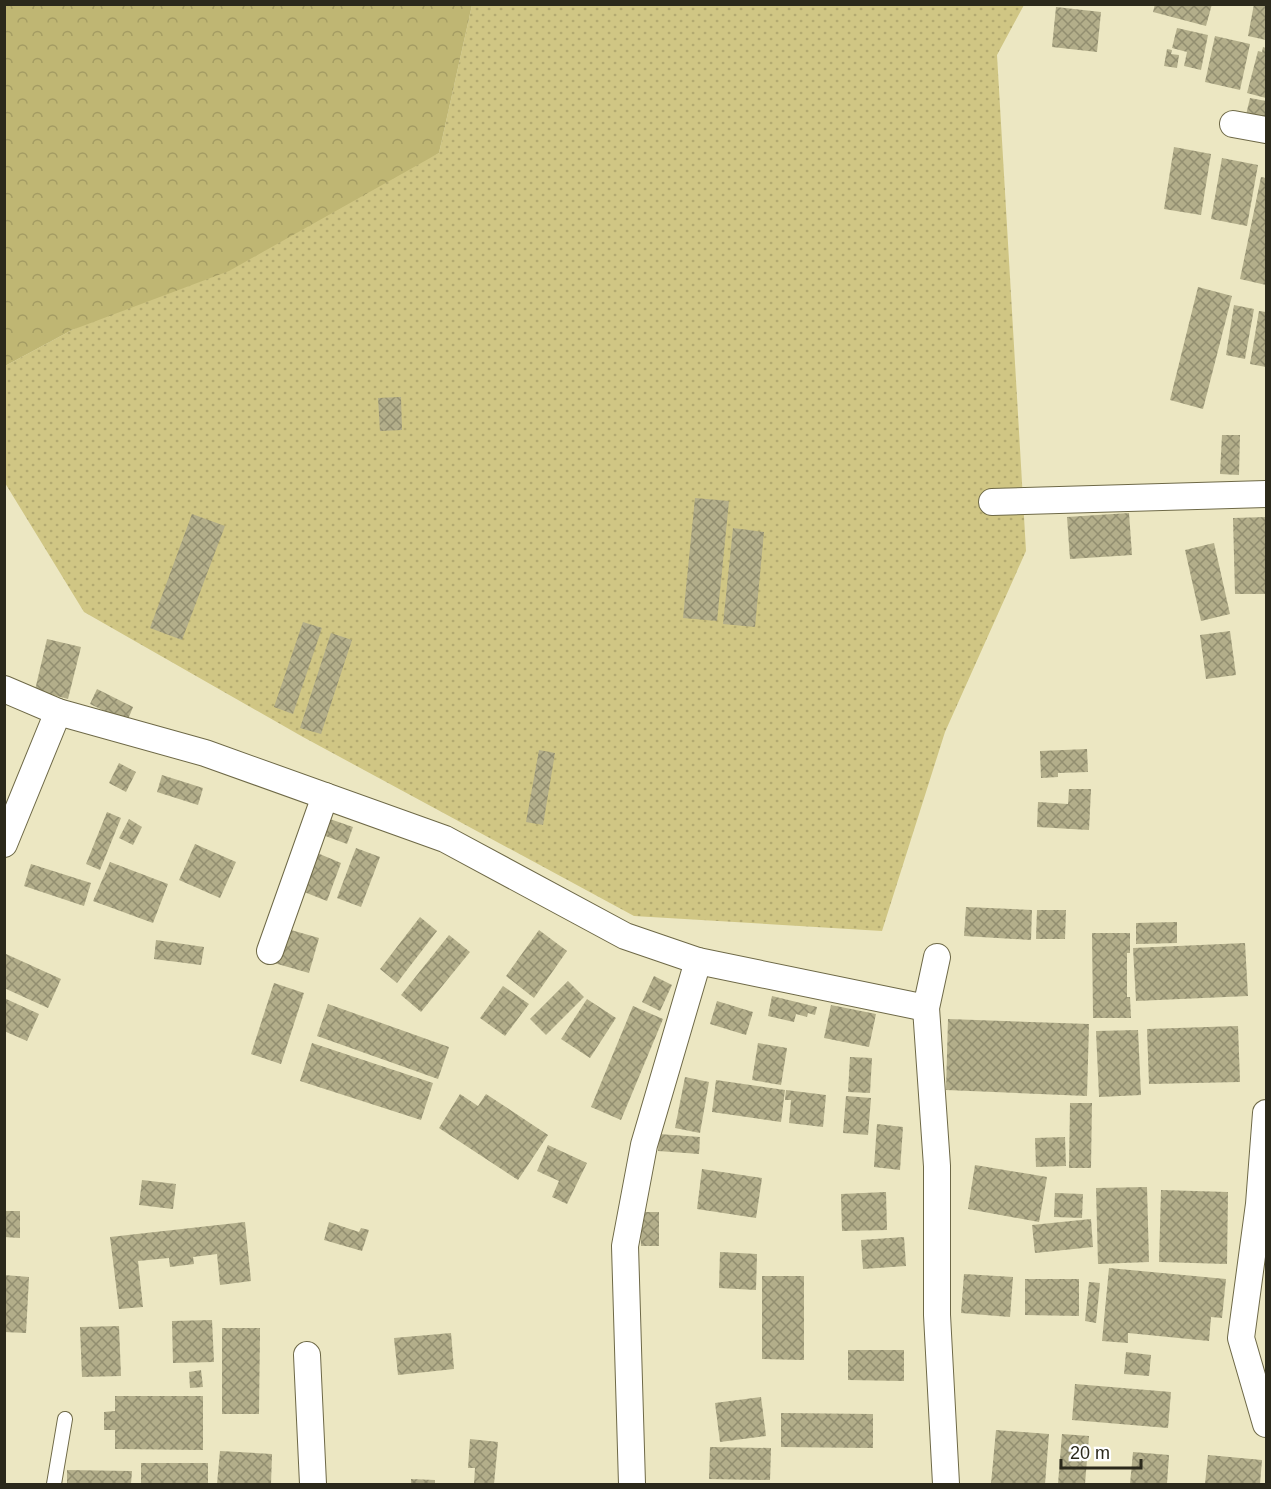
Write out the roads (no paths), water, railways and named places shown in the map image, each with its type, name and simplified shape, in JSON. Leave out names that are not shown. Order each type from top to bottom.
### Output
[{"type":"street","points":[[1233,124],[1266,130]]},
{"type":"street","points":[[992,502],[1266,494]]},
{"type":"street","points":[[4,689],[58,712],[205,753],[445,839],[626,936],[698,961],[926,1008]]},
{"type":"street","points":[[4,844],[58,712]]},
{"type":"street","points":[[270,951],[325,796]]},
{"type":"street","points":[[937,957],[926,1008],[938,1166],[937,1315],[946,1485]]},
{"type":"street","points":[[632,1485],[625,1246],[644,1145],[698,961]]},
{"type":"street","points":[[1266,1113],[1263,1204],[1240,1338],[1266,1424]]},
{"type":"street","points":[[307,1355],[313,1485]]},
{"type":"lane","points":[[54,1485],[65,1419]]}]
